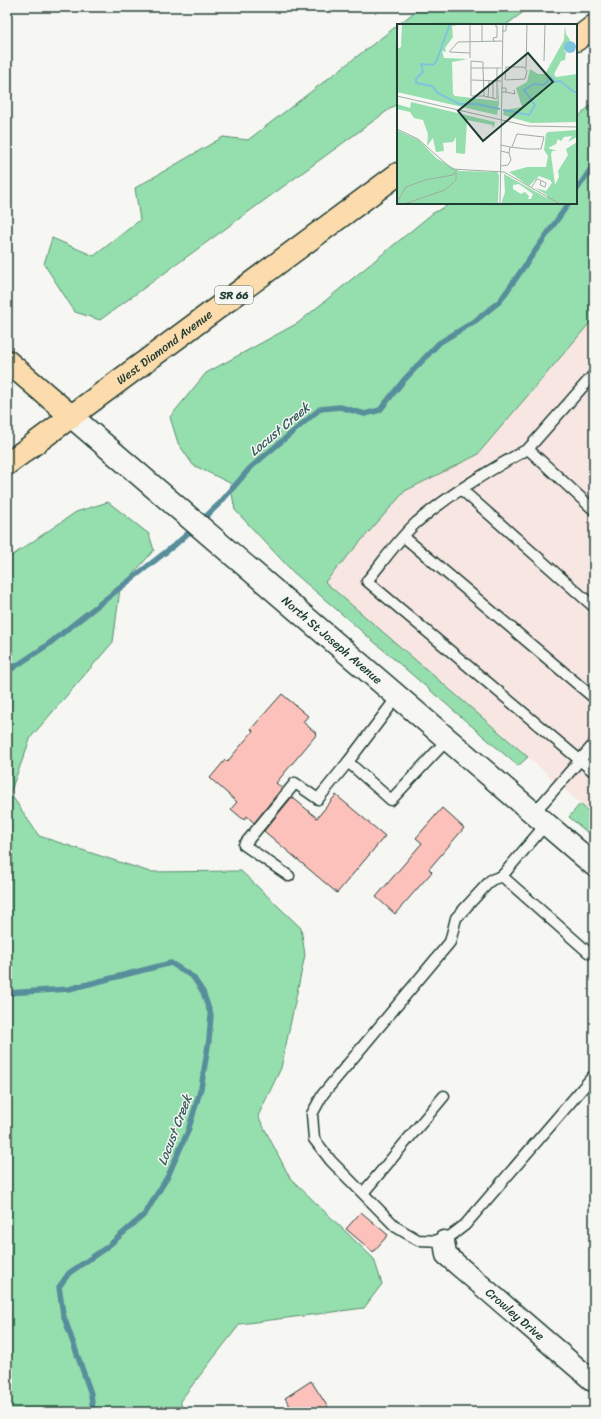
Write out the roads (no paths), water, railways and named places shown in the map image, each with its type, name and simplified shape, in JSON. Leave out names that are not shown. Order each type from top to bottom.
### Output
[{"type":"main road","points":[[577,39],[594,26]]},
{"type":"main road","name":"West Diamond Avenue","points":[[7,464],[397,175]]},
{"type":"main road","points":[[7,361],[71,416]]},
{"type":"main road","name":"North St Joseph Avenue","points":[[71,416],[594,864]]},
{"type":"street","name":"Crowley Drive","points":[[444,1241],[446,1255],[594,1382]]},
{"type":"lane","points":[[594,374],[528,449],[498,465],[417,523],[367,581],[594,772]]},
{"type":"lane","points":[[528,449],[594,510]]},
{"type":"lane","points":[[462,490],[594,607]]},
{"type":"lane","points":[[404,537],[594,698]]},
{"type":"lane","points":[[289,876],[244,845],[295,783],[318,799],[398,696]]},
{"type":"lane","points":[[348,762],[391,800],[448,739]]},
{"type":"lane","points":[[594,744],[580,761],[502,876],[490,880],[456,918],[450,942],[323,1094],[312,1114],[314,1139],[332,1161],[396,1227],[418,1240],[444,1241],[465,1225],[594,1075]]},
{"type":"lane","points":[[502,876],[588,952],[594,955]]},
{"type":"lane","points":[[363,1193],[444,1096]]},
{"type":"waterway","name":"Locust Creek","points":[[577,190],[594,164]]},
{"type":"waterway","name":"Locust Creek","points":[[200,522],[220,503],[250,468],[320,409],[340,407],[365,414],[380,410],[404,380],[439,343],[475,321],[500,301],[568,204]]},
{"type":"waterway","name":"Locust Creek","points":[[7,672],[46,646],[176,544],[194,528]]},
{"type":"waterway","name":"Locust Creek","points":[[7,993],[69,989],[171,963],[193,977],[203,992],[211,1015],[209,1040],[201,1088],[188,1131],[168,1176],[145,1214],[107,1247],[69,1273],[59,1287],[63,1314],[91,1394],[93,1412]]}]
